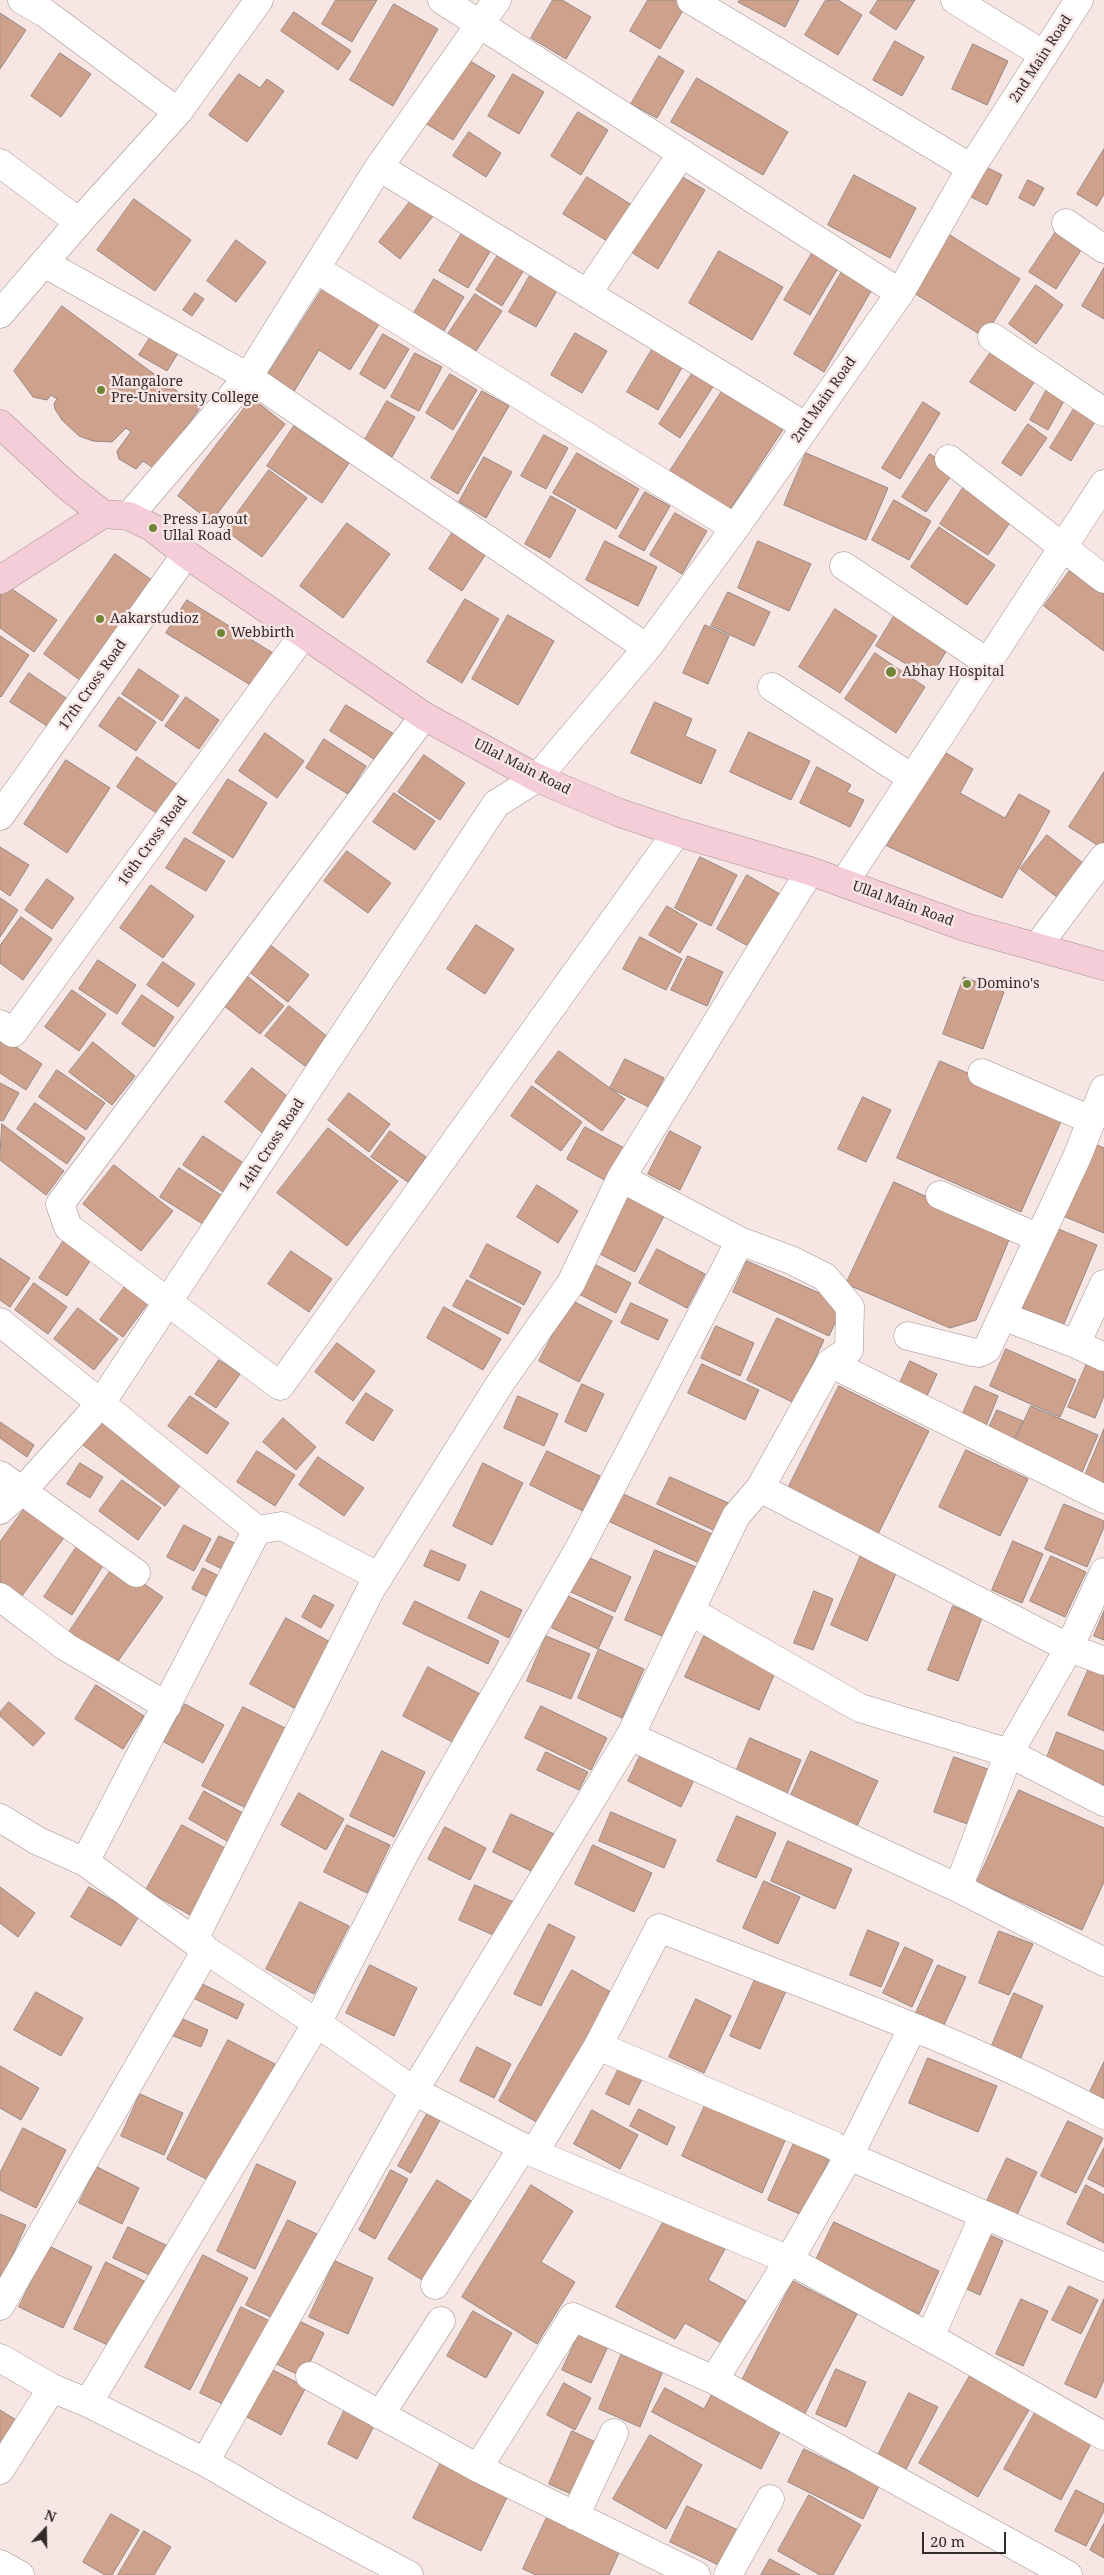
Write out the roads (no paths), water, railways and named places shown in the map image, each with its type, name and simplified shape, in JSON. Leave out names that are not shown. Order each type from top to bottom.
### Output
[{"type":"main road","name":"Ullal Main Road","points":[[0,424],[67,486],[116,515],[153,528],[186,554],[424,716],[537,778],[620,813],[677,832],[810,871],[965,926],[1104,966]]},
{"type":"main road","points":[[0,580],[116,515]]},
{"type":"street","points":[[0,314],[79,222],[178,112],[260,0]]},
{"type":"street","points":[[442,0],[900,293]]},
{"type":"street","points":[[116,515],[248,376],[379,168],[497,0]]},
{"type":"street","points":[[691,0],[971,168]]},
{"type":"street","points":[[955,0],[1044,55]]},
{"type":"street","name":"2nd Main Road","points":[[537,778],[647,648],[735,528],[900,293],[971,168],[1079,0]]},
{"type":"street","points":[[41,4],[178,112]]},
{"type":"street","points":[[587,294],[682,153]]},
{"type":"street","points":[[0,163],[79,222]]},
{"type":"street","points":[[379,168],[805,426]]},
{"type":"street","points":[[1066,223],[1104,249]]},
{"type":"street","points":[[44,263],[248,376],[647,648]]},
{"type":"street","points":[[316,269],[735,528]]},
{"type":"street","points":[[992,337],[1104,412]]},
{"type":"street","points":[[949,459],[1104,579]]},
{"type":"street","points":[[844,883],[1104,484]]},
{"type":"street","name":"17th Cross Road","points":[[0,816],[186,554]]},
{"type":"street","points":[[844,566],[988,662]]},
{"type":"street","name":"16th Cross Road","points":[[0,1024],[13,1033],[303,635]]},
{"type":"street","points":[[772,687],[912,778]]},
{"type":"street","points":[[424,716],[60,1204],[68,1227],[280,1386],[677,832]]},
{"type":"street","name":"14th Cross Road","points":[[0,1510],[22,1490],[101,1403],[496,804],[537,778]]},
{"type":"street","points":[[1037,947],[1104,857]]},
{"type":"street","points":[[206,1950],[195,1937],[379,1576],[501,1382],[571,1283],[621,1178],[810,871]]},
{"type":"street","points":[[982,1073],[1091,1120]]},
{"type":"street","points":[[908,1336],[972,1352],[983,1352],[987,1348],[1077,1157],[1104,1089]]},
{"type":"street","points":[[205,2462],[414,2091],[630,1736],[736,1516],[760,1488],[830,1363],[849,1350],[850,1307],[825,1277],[791,1260],[740,1241],[621,1178]]},
{"type":"street","points":[[940,1195],[1039,1238]]},
{"type":"street","points":[[88,2404],[317,2023],[407,1849],[580,1547],[740,1241]]},
{"type":"street","points":[[1076,1344],[1104,1284]]},
{"type":"street","points":[[0,1322],[257,1530],[282,1526],[379,1576]]},
{"type":"street","points":[[1018,1322],[1104,1357]]},
{"type":"street","points":[[830,1363],[1104,1499]]},
{"type":"street","points":[[0,1474],[136,1573]]},
{"type":"street","points":[[760,1488],[1069,1648],[1104,1661]]},
{"type":"street","points":[[85,1862],[257,1530]]},
{"type":"street","points":[[958,1888],[1009,1753],[1069,1648],[1104,1572]]},
{"type":"street","points":[[0,1597],[66,1647],[167,1706]]},
{"type":"street","points":[[690,1612],[860,1708],[1009,1753],[1104,1802]]},
{"type":"street","points":[[630,1736],[958,1888],[1104,1962]]},
{"type":"street","points":[[0,1818],[38,1841],[85,1862],[206,1950],[317,2023],[414,2091],[528,2150],[789,2260],[930,2337],[1104,2436]]},
{"type":"street","points":[[435,2285],[598,2046],[659,1928],[912,2027],[1038,2080],[1104,2115]]},
{"type":"street","points":[[0,2306],[206,1950]]},
{"type":"street","points":[[714,2380],[789,2260],[850,2156],[912,2027]]},
{"type":"street","points":[[598,2046],[833,2145],[850,2156],[1104,2267]]},
{"type":"street","points":[[930,2337],[984,2214]]},
{"type":"street","points":[[478,2468],[573,2317],[714,2380],[1068,2575]]},
{"type":"street","points":[[380,2415],[441,2321]]},
{"type":"street","points":[[0,2358],[52,2388],[205,2462],[284,2508],[409,2575]]},
{"type":"street","points":[[310,2376],[478,2468],[696,2575]]},
{"type":"street","points":[[0,2470],[52,2388]]},
{"type":"street","points":[[575,2516],[614,2433]]},
{"type":"street","points":[[728,2575],[770,2499]]},
{"type":"street","points":[[0,2564],[20,2575]]},
{"type":"place","name":"Mangalore Pre-University College","points":[[101,390]]},
{"type":"place","name":"Press Layout Ullal Road","points":[[153,528]]},
{"type":"place","name":"Aakarstudioz","points":[[100,619]]},
{"type":"place","name":"Webbirth","points":[[221,633]]},
{"type":"place","name":"Abhay Hospital","points":[[891,672]]},
{"type":"place","name":"Domino's","points":[[967,984]]}]
